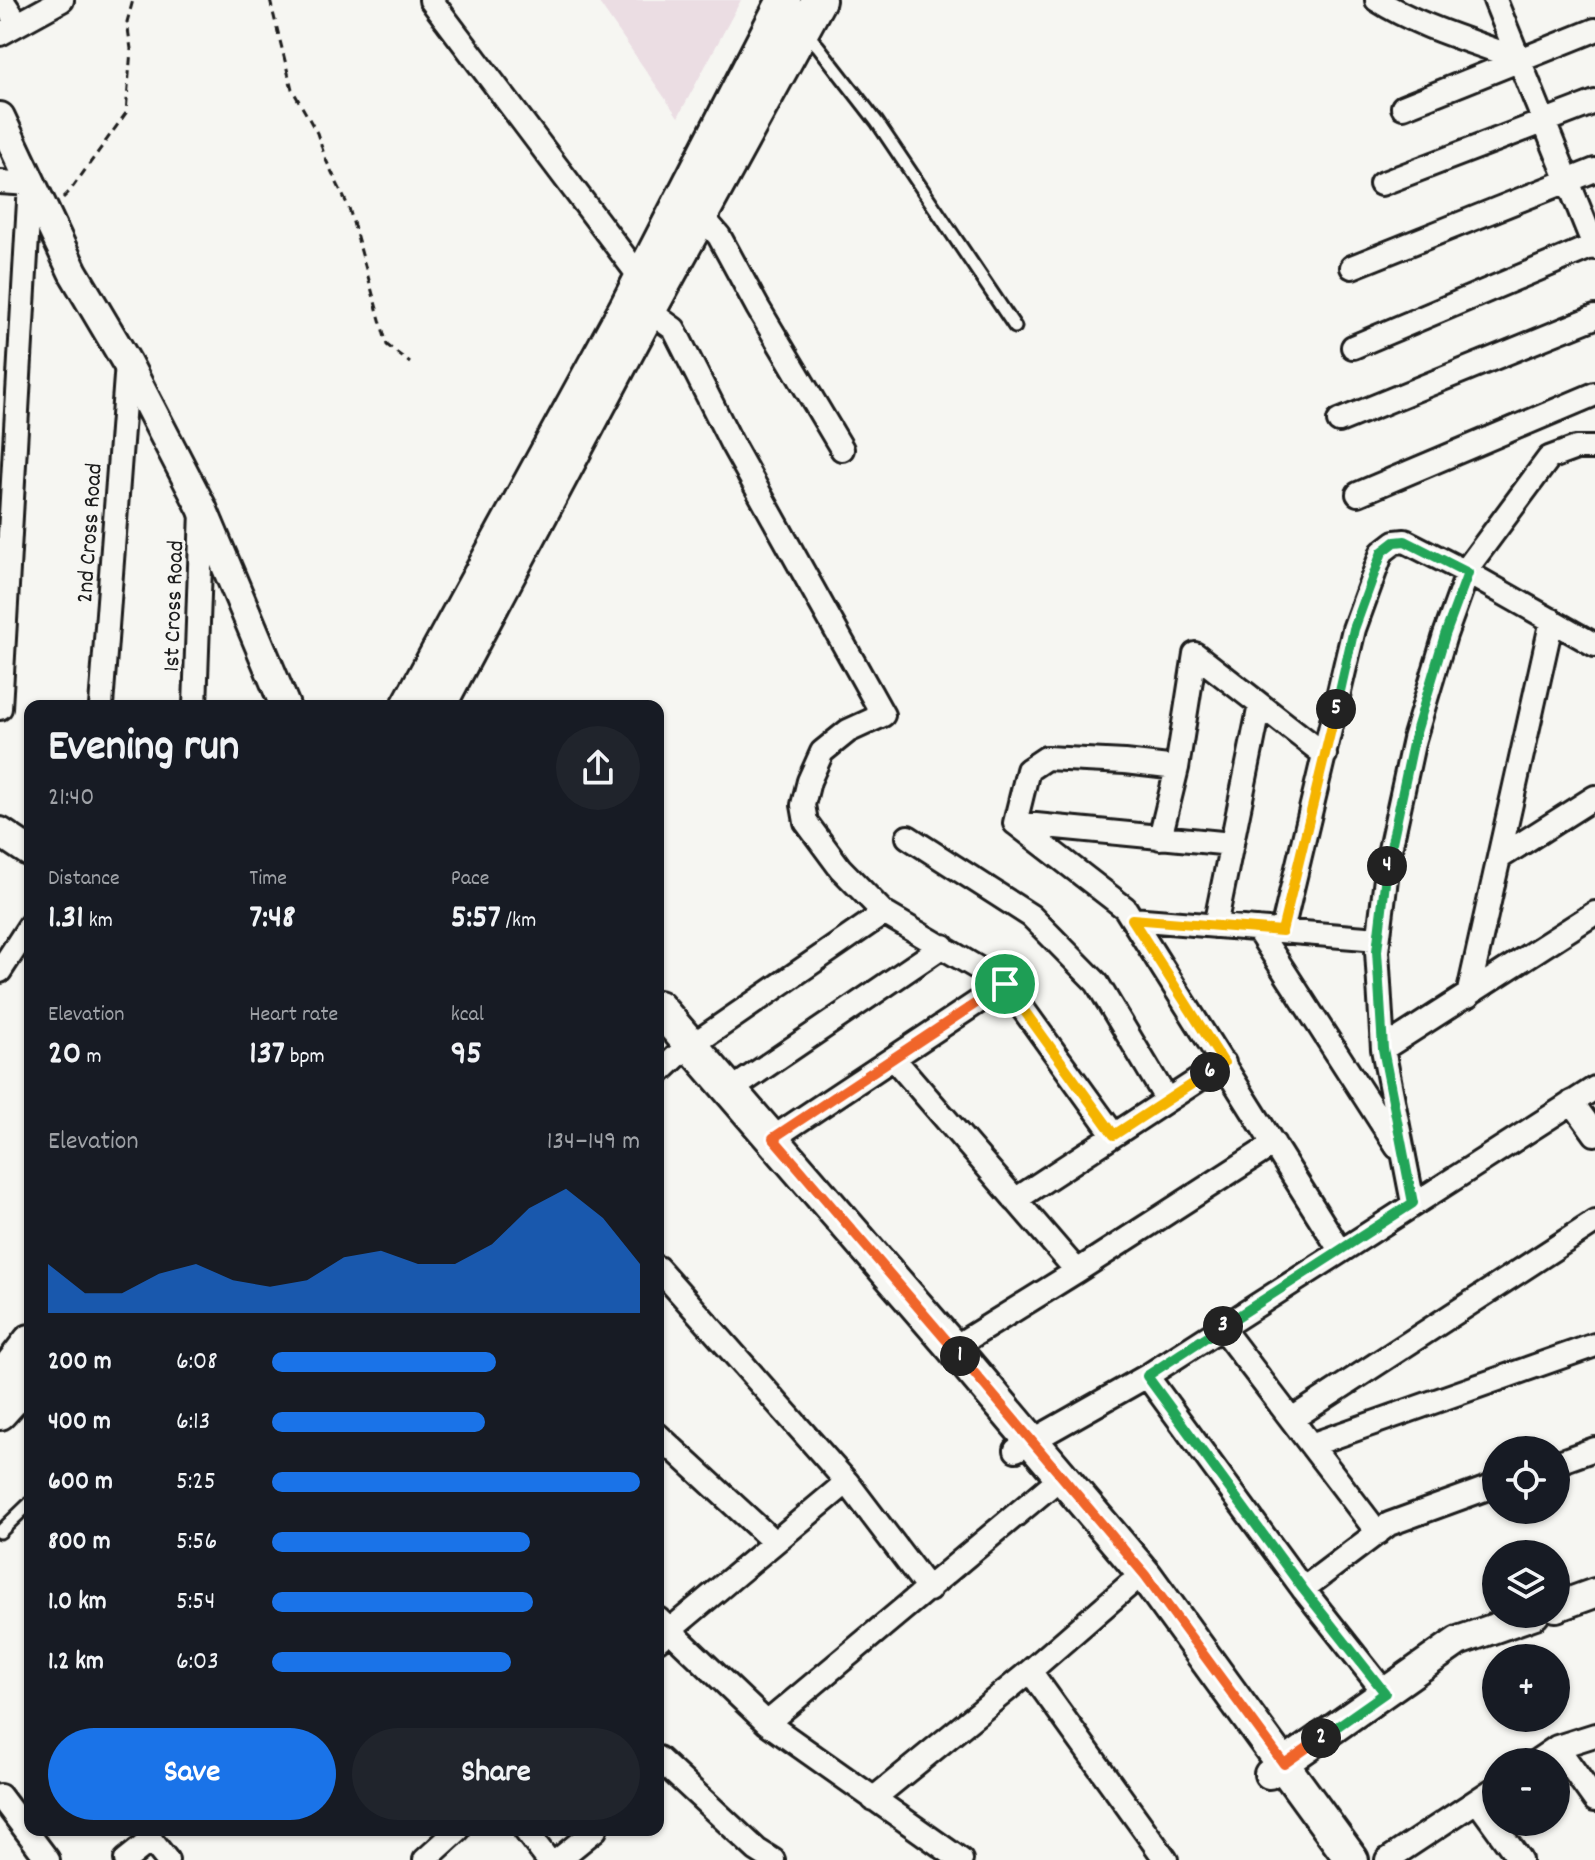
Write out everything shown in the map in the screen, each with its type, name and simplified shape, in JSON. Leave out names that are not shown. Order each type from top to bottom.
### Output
[{"type":"main road","points":[[411,700],[640,277],[784,0]]},
{"type":"main road","points":[[442,700],[819,0]]},
{"type":"main road","points":[[664,1026],[672,1052],[1024,1446],[1145,1575],[1276,1769],[1331,1860]]},
{"type":"main road","points":[[672,1052],[731,1090],[953,1348],[1024,1446],[1049,1487],[1352,1860]]},
{"type":"main road","points":[[0,1380],[24,1349]]},
{"type":"main road","points":[[0,1413],[24,1387]]},
{"type":"street","points":[[2,0],[9,29],[62,0]]},
{"type":"street","points":[[431,0],[640,277]]},
{"type":"street","points":[[1353,347],[1595,246],[1495,0]]},
{"type":"street","points":[[1389,3],[1405,18],[1521,60]]},
{"type":"street","points":[[1403,107],[1595,30]]},
{"type":"street","points":[[1381,184],[1595,102]]},
{"type":"street","points":[[0,117],[73,272],[127,363],[202,508],[282,700]]},
{"type":"street","points":[[1352,267],[1595,170]]},
{"type":"street","points":[[0,182],[30,184]]},
{"type":"street","points":[[0,708],[30,184]]},
{"type":"street","points":[[701,215],[719,236],[842,449]]},
{"type":"street","points":[[649,311],[674,329],[732,444],[883,715],[848,731],[822,752],[809,781],[803,805],[806,822],[817,841],[840,868],[884,913],[1005,984],[1114,1135]]},
{"type":"street","points":[[1339,421],[1595,317]]},
{"type":"street","name":"2nd Cross Road","points":[[101,700],[127,363]]},
{"type":"street","points":[[1358,494],[1595,394]]},
{"type":"street","points":[[1413,1203],[1383,1049],[1378,939],[1389,854],[1414,739],[1445,635],[1471,563],[1549,458],[1589,452]]},
{"type":"street","name":"1st Cross Road","points":[[195,700],[202,508]]},
{"type":"street","points":[[1282,931],[1354,629],[1382,552],[1395,542],[1405,541],[1595,645]]},
{"type":"street","points":[[1468,996],[1552,620]]},
{"type":"street","points":[[1160,838],[1177,768],[1195,654],[1325,755]]},
{"type":"street","points":[[1215,926],[1260,705]]},
{"type":"street","points":[[1015,823],[1028,770],[1046,758],[1177,768]]},
{"type":"street","points":[[1499,858],[1595,797]]},
{"type":"street","points":[[1015,823],[1232,844]]},
{"type":"street","points":[[1015,823],[1125,908],[1340,1250]]},
{"type":"street","points":[[0,832],[24,848]]},
{"type":"street","points":[[908,837],[1031,916],[1097,983],[1167,1100]]},
{"type":"street","points":[[672,1052],[884,913]]},
{"type":"street","points":[[1383,1049],[1595,913]]},
{"type":"street","points":[[1132,919],[1378,939]]},
{"type":"street","points":[[1257,929],[1404,1156]]},
{"type":"street","points":[[0,971],[24,934]]},
{"type":"street","points":[[731,1090],[943,946]]},
{"type":"street","points":[[773,1138],[1005,984]]},
{"type":"street","points":[[894,1059],[1077,1271]]},
{"type":"street","points":[[1015,1200],[1224,1063]]},
{"type":"street","points":[[1024,1446],[1147,1376],[1595,1088]]},
{"type":"street","points":[[1572,1102],[1595,1134]]},
{"type":"street","points":[[953,1348],[1274,1144]]},
{"type":"street","points":[[1292,1419],[1595,1222]]},
{"type":"street","points":[[666,1295],[847,1482],[929,1590]]},
{"type":"street","points":[[1221,1327],[1378,1533]]},
{"type":"street","points":[[1311,1445],[1595,1345]]},
{"type":"street","points":[[1147,1376],[1303,1589],[1385,1693]]},
{"type":"street","points":[[664,1441],[774,1542]]},
{"type":"street","points":[[1570,1458],[1595,1449]]},
{"type":"street","points":[[664,1627],[847,1482]]},
{"type":"street","points":[[767,1723],[1049,1487]]},
{"type":"street","points":[[1303,1589],[1389,1524],[1482,1490]]},
{"type":"street","points":[[873,1799],[1030,1671],[1129,1585]]},
{"type":"street","points":[[1570,1602],[1595,1593]]},
{"type":"street","points":[[1276,1769],[1458,1641],[1495,1628]]},
{"type":"street","points":[[664,1631],[767,1723],[961,1860]]},
{"type":"street","points":[[1030,1671],[1166,1860]]},
{"type":"street","points":[[1595,1735],[1557,1747],[1595,1800]]},
{"type":"street","points":[[664,1770],[757,1850],[773,1860]]},
{"type":"street","points":[[0,1796],[24,1828]]},
{"type":"street","points":[[1387,1860],[1482,1798]]},
{"type":"street","points":[[1477,1801],[1520,1860]]},
{"type":"street","points":[[30,1836],[48,1860]]},
{"type":"street","points":[[432,1858],[452,1836]]},
{"type":"street","points":[[530,1836],[548,1860]]},
{"type":"street","points":[[558,1860],[588,1836]]},
{"type":"street","points":[[126,1860],[151,1840],[167,1860]]},
{"type":"lane","points":[[803,31],[877,122],[1015,327]]},
{"type":"lane","points":[[0,1532],[24,1509]]},
{"type":"path","points":[[44,213],[70,191],[126,113],[131,49],[127,22],[133,0]]},
{"type":"path","points":[[270,0],[292,89],[317,133],[349,208],[387,345],[410,363]]},
{"type":"shaded area","points":[[597,0],[741,0],[678,117]]},
{"type":"route","points":[[1405,541],[1468,573],[1445,635],[1414,739],[1389,854],[1377,951],[1383,1049],[1413,1203],[1147,1376],[1303,1589],[1385,1693],[1284,1764],[1145,1575],[773,1138],[1005,984],[1114,1135],[1224,1063],[1132,919],[1282,931],[1354,629],[1382,552],[1395,542],[1405,541]]}]
